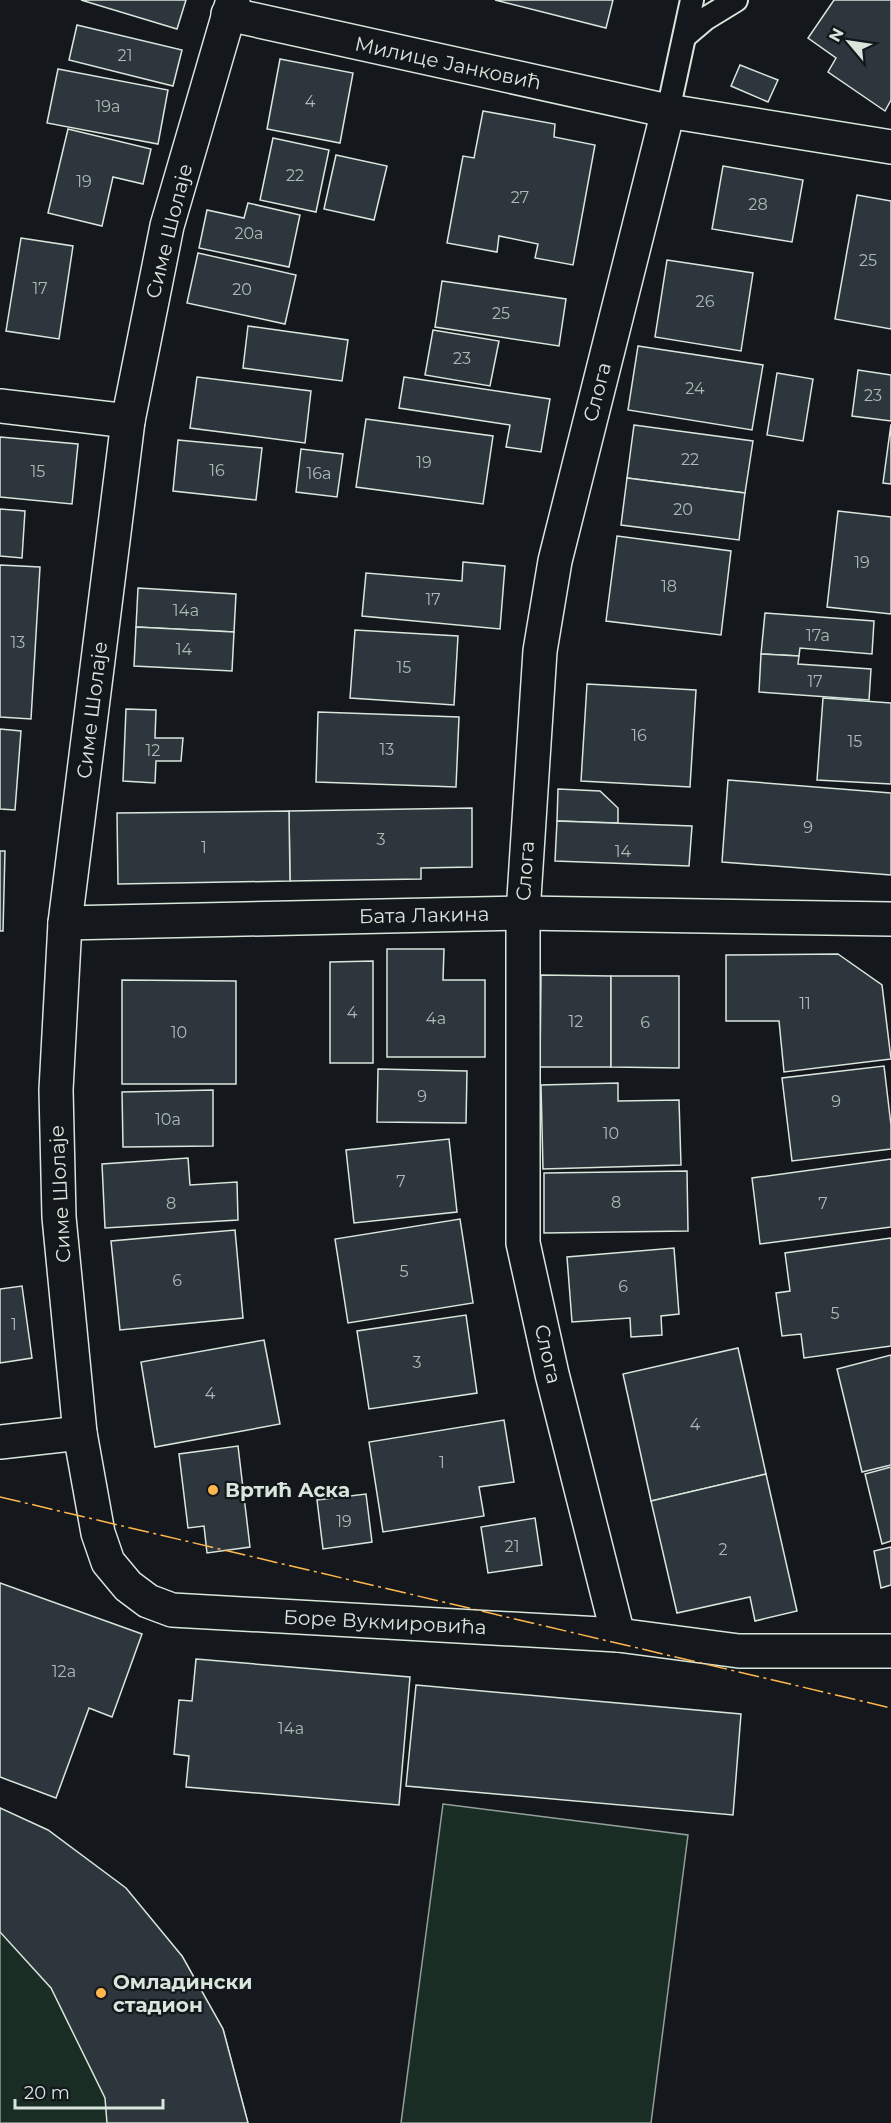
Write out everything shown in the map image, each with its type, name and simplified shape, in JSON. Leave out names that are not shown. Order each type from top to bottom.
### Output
[{"type":"street","name":"Милице Јанковић","points":[[231,7],[668,111],[891,147]]},
{"type":"street","name":"Симе Шолаје","points":[[80,1433],[59,1217],[56,1090],[66,923],[128,421],[167,226],[231,7]]},
{"type":"street","name":"Слога","points":[[618,1635],[552,1374],[523,1243],[523,914],[540,651],[555,561],[668,111]]},
{"type":"street","points":[[0,406],[128,421]]},
{"type":"street","name":"Бата Лакина","points":[[66,923],[523,914],[891,919]]},
{"type":"street","points":[[0,1442],[80,1433]]},
{"type":"street","name":"Боре Вукмировића","points":[[80,1433],[98,1533],[108,1562],[128,1586],[148,1601],[172,1610],[618,1635],[739,1651],[891,1651]]},
{"type":"lane","points":[[668,111],[692,0]]},
{"type":"lane","points":[[685,36],[705,19],[736,0]]},
{"type":"green space","points":[[443,1804],[688,1835],[651,2123],[401,2123]]},
{"type":"green space","name":"Омладински стадион","points":[[0,1808],[182,1956],[223,2029],[248,2123],[0,2123]]},
{"type":"building","points":[[81,0],[186,0],[177,29]]},
{"type":"building","points":[[495,0],[613,0],[606,28]]},
{"type":"building","points":[[834,0],[891,0],[891,100],[885,111],[828,72],[836,58],[808,38]]},
{"type":"building","points":[[77,25],[182,50],[173,86],[69,60]]},
{"type":"building","points":[[280,59],[353,73],[340,143],[267,129]]},
{"type":"building","points":[[740,65],[778,80],[768,102],[731,86]]},
{"type":"building","points":[[58,69],[168,90],[158,144],[47,123]]},
{"type":"building","points":[[483,111],[555,124],[554,137],[595,145],[573,265],[535,258],[538,244],[499,236],[497,252],[447,243],[463,156],[474,158]]},
{"type":"building","points":[[68,129],[151,149],[143,184],[113,177],[102,226],[48,213]]},
{"type":"building","points":[[273,138],[329,150],[316,212],[260,200]]},
{"type":"building","points":[[336,155],[387,166],[374,220],[324,209]]},
{"type":"building","points":[[723,166],[803,180],[792,242],[712,229]]},
{"type":"building","points":[[857,195],[891,201],[891,329],[835,319]]},
{"type":"building","points":[[248,203],[300,215],[289,267],[199,248],[207,210],[244,218]]},
{"type":"building","points":[[21,238],[73,246],[59,339],[6,331]]},
{"type":"building","points":[[198,253],[296,275],[285,324],[187,303]]},
{"type":"building","points":[[667,260],[753,273],[741,351],[655,337]]},
{"type":"building","points":[[442,281],[566,299],[559,346],[435,327]]},
{"type":"building","points":[[248,326],[348,340],[342,381],[243,368]]},
{"type":"building","points":[[433,330],[499,341],[490,386],[425,375]]},
{"type":"building","points":[[638,346],[763,365],[752,430],[628,410]]},
{"type":"building","points":[[858,370],[891,375],[891,421],[852,416]]},
{"type":"building","points":[[777,373],[813,379],[803,441],[767,435]]},
{"type":"building","points":[[197,377],[311,391],[305,443],[190,428]]},
{"type":"building","points":[[404,377],[550,399],[541,452],[506,447],[510,425],[399,408]]},
{"type":"building","points":[[366,419],[493,436],[483,504],[356,487]]},
{"type":"building","points":[[891,424],[891,484],[883,483]]},
{"type":"building","points":[[634,425],[753,441],[745,493],[627,478]]},
{"type":"building","points":[[0,437],[78,444],[72,504],[0,497]]},
{"type":"building","points":[[178,440],[262,448],[256,500],[173,491]]},
{"type":"building","points":[[301,449],[343,454],[337,497],[296,492]]},
{"type":"building","points":[[627,478],[745,493],[739,540],[621,525]]},
{"type":"building","points":[[0,509],[25,511],[22,558],[0,556]]},
{"type":"building","points":[[838,511],[891,517],[891,614],[827,607]]},
{"type":"building","points":[[617,536],[731,551],[721,635],[606,621]]},
{"type":"building","points":[[463,562],[505,566],[500,629],[362,616],[366,573],[462,581]]},
{"type":"building","points":[[0,565],[40,567],[31,719],[0,717]]},
{"type":"building","points":[[138,588],[236,594],[234,632],[136,627]]},
{"type":"building","points":[[765,613],[874,621],[872,654],[800,648],[799,656],[761,654]]},
{"type":"building","points":[[136,627],[234,632],[232,671],[134,666]]},
{"type":"building","points":[[355,630],[458,636],[454,705],[350,698]]},
{"type":"building","points":[[761,654],[799,656],[798,664],[871,669],[869,700],[759,692]]},
{"type":"building","points":[[587,684],[696,690],[690,787],[581,781]]},
{"type":"building","points":[[823,698],[891,703],[891,784],[817,780]]},
{"type":"building","points":[[126,709],[156,710],[155,738],[183,738],[181,761],[156,761],[155,783],[123,781]]},
{"type":"building","points":[[318,712],[459,717],[456,787],[316,782]]},
{"type":"building","points":[[0,729],[21,731],[15,810],[0,809]]},
{"type":"building","points":[[728,780],[891,793],[891,875],[722,862]]},
{"type":"building","points":[[558,789],[600,791],[618,808],[618,823],[557,821]]},
{"type":"building","points":[[472,808],[472,867],[421,868],[421,879],[290,881],[289,811]]},
{"type":"building","points":[[289,811],[290,881],[118,884],[117,813]]},
{"type":"building","points":[[557,821],[692,826],[689,866],[555,861]]},
{"type":"building","points":[[0,851],[5,851],[3,931],[0,931]]},
{"type":"building","points":[[387,949],[444,949],[443,980],[485,980],[485,1057],[387,1057]]},
{"type":"building","points":[[838,954],[882,985],[891,1059],[784,1072],[779,1021],[726,1021],[726,955]]},
{"type":"building","points":[[373,961],[373,1063],[330,1063],[330,962]]},
{"type":"building","points":[[541,975],[611,976],[611,1067],[540,1067]]},
{"type":"building","points":[[611,976],[679,976],[679,1068],[611,1067]]},
{"type":"building","points":[[122,980],[236,981],[236,1084],[122,1084]]},
{"type":"building","points":[[884,1066],[891,1125],[891,1149],[792,1161],[782,1078]]},
{"type":"building","points":[[378,1069],[467,1071],[466,1123],[377,1122]]},
{"type":"building","points":[[618,1083],[618,1101],[679,1100],[681,1165],[543,1169],[541,1085]]},
{"type":"building","points":[[213,1090],[213,1146],[123,1147],[122,1092]]},
{"type":"building","points":[[449,1139],[457,1212],[354,1223],[346,1150]]},
{"type":"building","points":[[188,1158],[190,1185],[237,1182],[238,1220],[105,1228],[102,1164]]},
{"type":"building","points":[[891,1159],[891,1227],[760,1244],[752,1178]]},
{"type":"building","points":[[687,1171],[688,1231],[544,1233],[544,1173]]},
{"type":"building","points":[[460,1219],[473,1303],[348,1323],[335,1239]]},
{"type":"building","points":[[235,1230],[243,1318],[120,1330],[111,1241]]},
{"type":"building","points":[[891,1238],[891,1346],[804,1358],[801,1334],[782,1336],[776,1293],[790,1291],[785,1253]]},
{"type":"building","points":[[674,1248],[679,1314],[661,1316],[662,1335],[631,1337],[630,1318],[572,1322],[567,1257]]},
{"type":"building","points":[[22,1286],[32,1358],[0,1363],[0,1289]]},
{"type":"building","points":[[466,1315],[477,1393],[369,1409],[357,1331]]},
{"type":"building","points":[[264,1340],[280,1424],[155,1447],[141,1362]]},
{"type":"building","points":[[738,1348],[766,1474],[651,1501],[623,1374]]},
{"type":"building","points":[[891,1355],[891,1465],[862,1472],[837,1369]]},
{"type":"building","points":[[504,1420],[514,1482],[479,1487],[484,1516],[383,1532],[369,1442]]},
{"type":"building","name":"Вртић Аска","points":[[238,1446],[250,1547],[207,1553],[204,1526],[188,1528],[179,1454]]},
{"type":"building","points":[[891,1467],[891,1541],[882,1544],[865,1474]]},
{"type":"building","points":[[766,1474],[797,1611],[755,1621],[750,1597],[677,1613],[651,1501]]},
{"type":"building","points":[[366,1494],[372,1542],[323,1549],[317,1500]]},
{"type":"building","points":[[535,1518],[542,1565],[488,1573],[481,1527]]},
{"type":"building","points":[[891,1547],[891,1585],[881,1588],[874,1551]]},
{"type":"building","points":[[0,1583],[142,1634],[112,1717],[89,1708],[56,1798],[0,1777]]},
{"type":"building","points":[[196,1659],[410,1677],[399,1805],[186,1787],[189,1756],[174,1754],[179,1700],[192,1701]]},
{"type":"building","points":[[416,1685],[741,1714],[733,1815],[406,1786]]},
{"type":"building","name":"Омладински стадион","points":[[0,1808],[48,1830],[126,1888],[182,1956],[223,2029],[248,2123],[107,2123],[105,2098],[51,1988],[0,1932]]},
{"type":"power","points":[[0,1497],[891,1708]]},
{"type":"place","name":"Вртић Аска","points":[[213,1490]]},
{"type":"place","name":"Омладински стадион","points":[[101,1993]]}]
